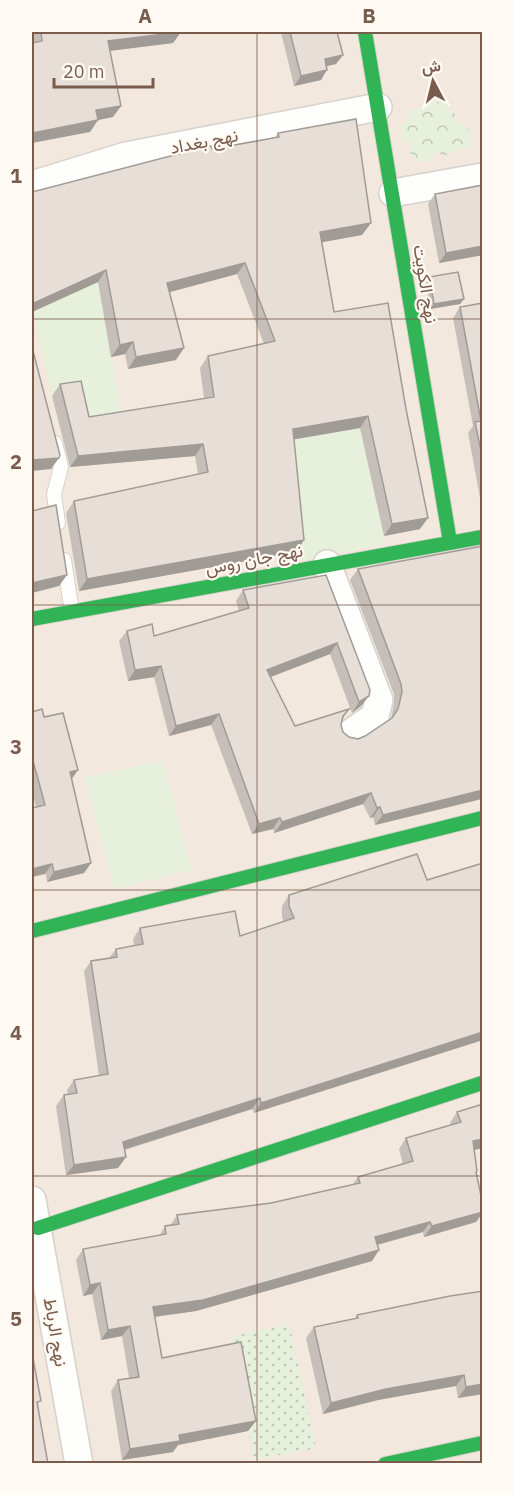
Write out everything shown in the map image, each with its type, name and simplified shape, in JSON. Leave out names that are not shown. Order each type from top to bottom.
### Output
[{"type":"street","name":"نهج الكويت","points":[[365,32],[450,542]]},
{"type":"street","name":"نهج بغداد","points":[[32,185],[126,156],[378,106]]},
{"type":"street","points":[[393,193],[483,177]]},
{"type":"street","name":"نهج جان روس","points":[[32,619],[483,537]]},
{"type":"street","points":[[327,564],[379,700],[375,716],[349,734]]},
{"type":"street","points":[[32,931],[483,818]]},
{"type":"street","points":[[38,1228],[483,1083]]},
{"type":"street","name":"نهج الرباط","points":[[32,1200],[79,1464]]},
{"type":"street","points":[[385,1464],[483,1443]]},
{"type":"lane","points":[[53,434],[61,467],[54,494],[72,612]]},
{"type":"shaded area","points":[[32,32],[482,32],[482,1463],[32,1463]]},
{"type":"green space","points":[[433,101],[442,103],[457,116],[458,123],[466,126],[470,132],[471,142],[470,146],[445,156],[435,151],[433,157],[422,163],[410,153],[411,145],[402,140],[401,126],[408,119],[406,113]]},
{"type":"green space","points":[[98,282],[130,458],[91,458],[68,461],[33,311]]},
{"type":"green space","points":[[360,428],[385,544],[297,561],[283,441]]},
{"type":"green space","points":[[163,761],[192,870],[114,889],[84,777]]},
{"type":"green space","points":[[289,1323],[316,1448],[254,1460],[231,1337]]},
{"type":"building","points":[[41,32],[181,32],[108,41],[121,106],[96,110],[98,120],[32,133],[32,43],[42,41]]},
{"type":"building","points":[[290,32],[337,32],[343,55],[325,59],[327,70],[301,76]]},
{"type":"building","points":[[356,119],[371,223],[320,232],[334,312],[388,303],[428,518],[392,524],[368,416],[293,429],[304,540],[87,579],[74,501],[208,472],[203,444],[78,456],[60,384],[81,381],[89,417],[214,397],[208,356],[275,341],[245,263],[167,283],[184,348],[136,357],[133,342],[120,345],[106,270],[32,304],[32,192],[209,146],[212,149],[279,137],[278,133]]},
{"type":"building","points":[[483,185],[483,246],[446,253],[435,194]]},
{"type":"building","points":[[458,272],[464,299],[434,304],[429,277]]},
{"type":"building","points":[[483,303],[483,461],[475,422],[481,421],[460,307]]},
{"type":"building","points":[[32,347],[60,455],[59,458],[32,460]]},
{"type":"building","points":[[56,505],[67,575],[32,583],[32,511]]},
{"type":"building","points":[[483,546],[483,790],[383,815],[380,807],[377,808],[371,793],[282,822],[280,818],[259,824],[219,714],[176,726],[161,666],[135,670],[127,631],[152,624],[154,636],[249,608],[243,590],[326,575],[370,690],[369,696],[359,702],[337,643],[267,670],[295,726],[349,709],[343,716],[341,725],[343,732],[349,737],[358,739],[392,718],[398,709],[402,692],[358,569]]},
{"type":"building","points":[[42,709],[44,717],[63,713],[78,770],[70,772],[91,863],[54,872],[52,864],[32,869],[32,808],[45,805],[32,757],[32,712]]},
{"type":"building","points":[[417,854],[427,880],[483,863],[483,1032],[261,1103],[260,1098],[123,1142],[126,1157],[74,1165],[64,1095],[77,1093],[74,1080],[108,1074],[91,961],[117,957],[116,949],[143,944],[140,928],[235,911],[240,936],[294,918],[289,906],[289,895]]},
{"type":"building","points":[[483,1104],[483,1139],[473,1141],[483,1212],[432,1226],[430,1222],[375,1237],[379,1250],[203,1300],[153,1307],[162,1358],[241,1342],[256,1421],[179,1435],[180,1441],[130,1449],[118,1380],[139,1377],[130,1326],[108,1330],[100,1283],[90,1285],[83,1249],[166,1234],[165,1226],[179,1224],[177,1215],[271,1203],[360,1183],[358,1177],[413,1161],[406,1138],[461,1122],[457,1112]]},
{"type":"building","points":[[483,1291],[483,1384],[466,1387],[464,1375],[386,1389],[331,1403],[314,1327],[358,1318],[357,1315]]},
{"type":"building","points":[[32,1353],[41,1401],[37,1402],[48,1464],[32,1464]]},
{"type":"traffic: fast","points":[[365,32],[450,542]]},
{"type":"traffic: fast","points":[[32,619],[482,537]]},
{"type":"traffic: fast","points":[[32,931],[482,818]]},
{"type":"traffic: fast","points":[[38,1228],[482,1083]]},
{"type":"traffic: fast","points":[[385,1464],[482,1443]]}]
